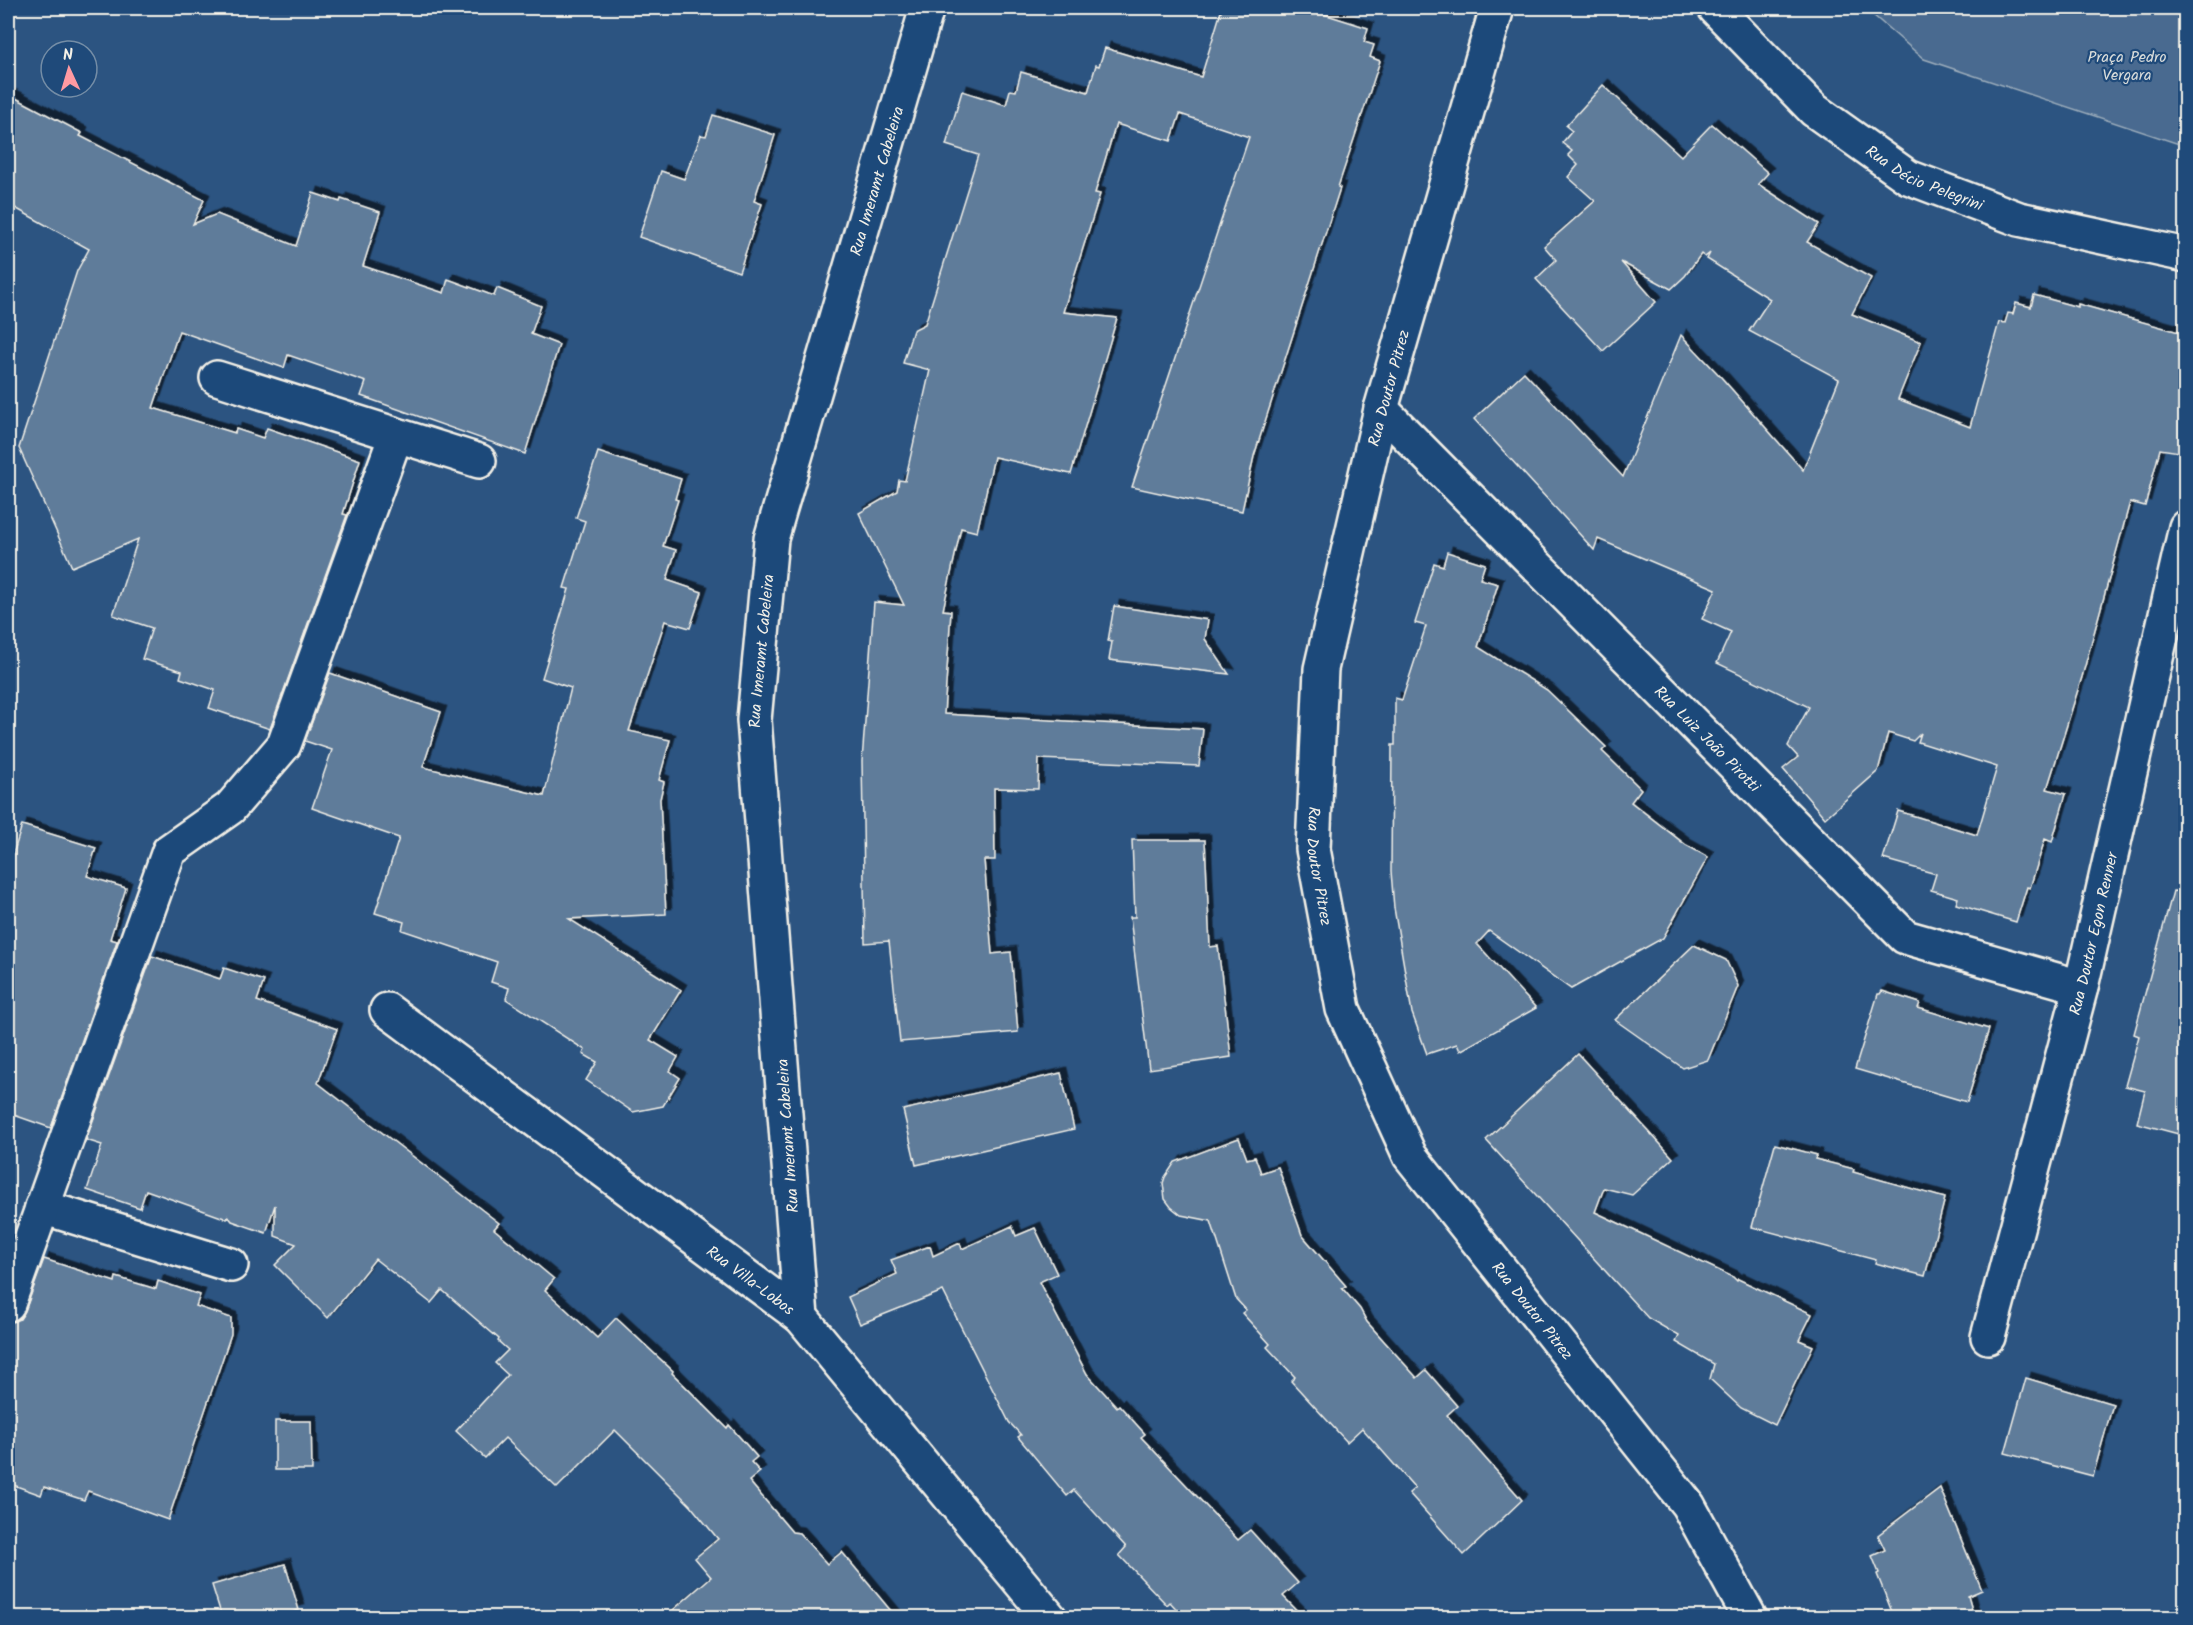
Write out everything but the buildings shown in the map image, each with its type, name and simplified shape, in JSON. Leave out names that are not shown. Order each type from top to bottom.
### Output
[{"type":"street","name":"Rua Imeramt Cabeleira","points":[[801,1317],[754,720],[771,539],[927,8]]},
{"type":"street","name":"Rua Doutor Pitrez","points":[[1497,8],[1381,410],[1321,669],[1313,849],[1343,1009],[1410,1156],[1688,1505],[1750,1617]]},
{"type":"street","name":"Rua Décio Pelegrini","points":[[1715,8],[1814,110],[1908,177],[2019,219],[2186,255]]},
{"type":"street","points":[[218,378],[479,462]]},
{"type":"street","name":"Rua Luiz João Pirotti","points":[[1381,410],[1905,937],[2081,987]]},
{"type":"street","points":[[8,1304],[169,851],[230,808],[284,745],[396,435]]},
{"type":"street","name":"Rua Doutor Egon Renner","points":[[1988,1337],[2081,987],[2186,527]]},
{"type":"street","name":"Rua Villa-Lobos","points":[[387,1010],[801,1317],[1050,1617]]},
{"type":"street","points":[[42,1207],[231,1265]]},
{"type":"green space","name":"Praça Pedro Vergara","points":[[1865,8],[2185,8],[2185,146],[1924,59]]}]
